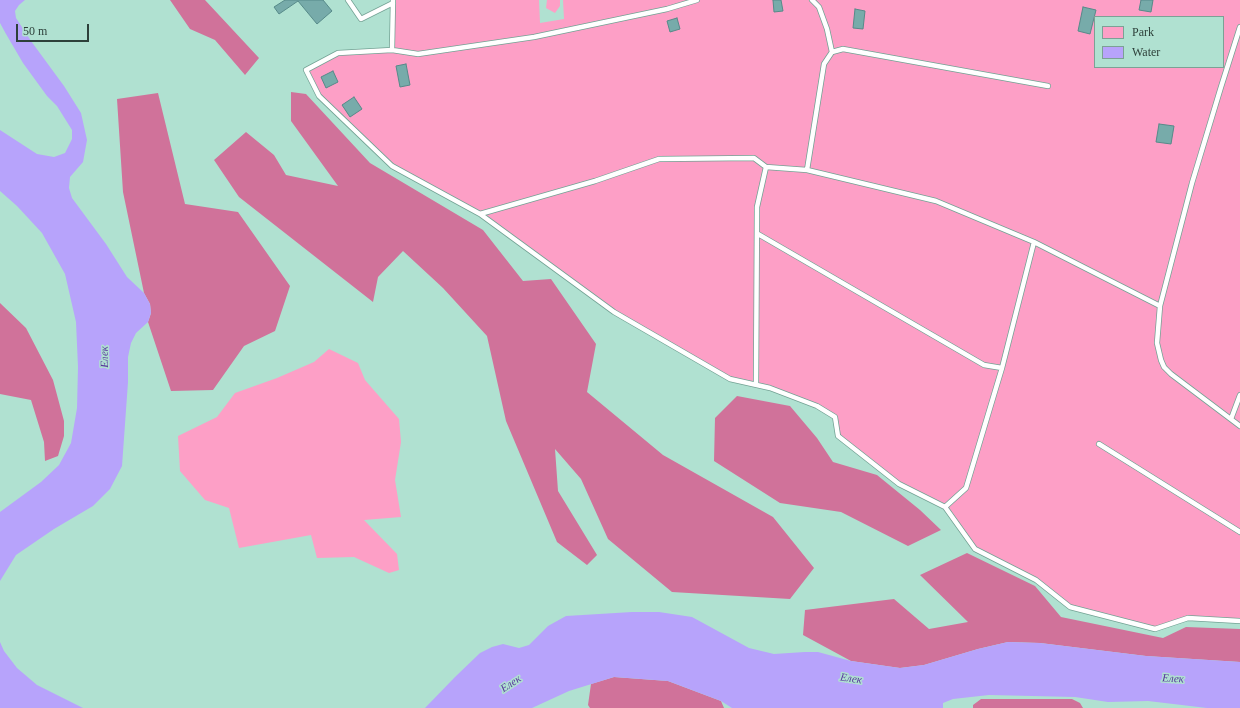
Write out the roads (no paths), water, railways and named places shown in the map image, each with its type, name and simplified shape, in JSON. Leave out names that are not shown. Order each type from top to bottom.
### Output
[{"type":"lane","points":[[348,0],[361,19],[393,2],[392,50]]},
{"type":"lane","points":[[697,0],[667,9],[534,37],[418,54],[392,50],[338,53],[306,70],[319,96],[392,166],[480,214],[614,312],[730,379],[770,388],[817,406],[835,417],[838,436],[899,484],[945,507],[975,549],[1036,580],[1070,607],[1155,629],[1188,618],[1240,621]]},
{"type":"lane","points":[[812,0],[819,7],[827,29],[832,52]]},
{"type":"lane","points":[[1240,27],[1192,183],[1160,306],[1156,343],[1164,367],[1171,374],[1240,426]]},
{"type":"lane","points":[[807,170],[824,64],[832,52],[843,49],[1048,86]]},
{"type":"lane","points":[[480,214],[595,181],[659,159],[754,158],[766,167],[807,170],[936,201],[1034,242],[1160,306]]},
{"type":"lane","points":[[756,384],[757,207],[766,167]]},
{"type":"lane","points":[[758,234],[984,365],[1002,368]]},
{"type":"lane","points":[[945,507],[966,488],[1002,368],[1034,242]]},
{"type":"lane","points":[[1231,420],[1240,394]]},
{"type":"lane","points":[[1099,444],[1240,532]]},
{"type":"water","name":"Елек","points":[[0,0],[25,0],[15,11],[16,18],[64,86],[81,113],[87,140],[83,162],[70,177],[69,188],[72,198],[106,244],[127,277],[144,293],[150,304],[151,313],[148,322],[136,333],[131,343],[128,357],[128,382],[122,466],[110,489],[93,506],[54,529],[16,555],[0,581],[0,512],[41,482],[59,465],[71,443],[77,408],[78,367],[76,322],[65,274],[42,233],[17,206],[0,191],[0,130],[37,154],[54,157],[65,153],[72,139],[72,130],[57,106],[47,96],[23,63],[6,34],[0,23]]},
{"type":"water","name":"Елек","points":[[659,612],[692,617],[749,648],[774,654],[818,652],[851,661],[900,668],[924,665],[1008,642],[1040,643],[1146,656],[1240,662],[1240,708],[1207,708],[1148,701],[1108,702],[1075,697],[989,695],[953,699],[943,703],[943,708],[732,708],[721,701],[668,681],[614,677],[569,691],[532,708],[425,708],[480,653],[492,647],[503,644],[519,648],[529,645],[548,626],[566,616]]},
{"type":"water","points":[[0,642],[4,651],[17,668],[37,685],[83,708],[0,708]]}]
